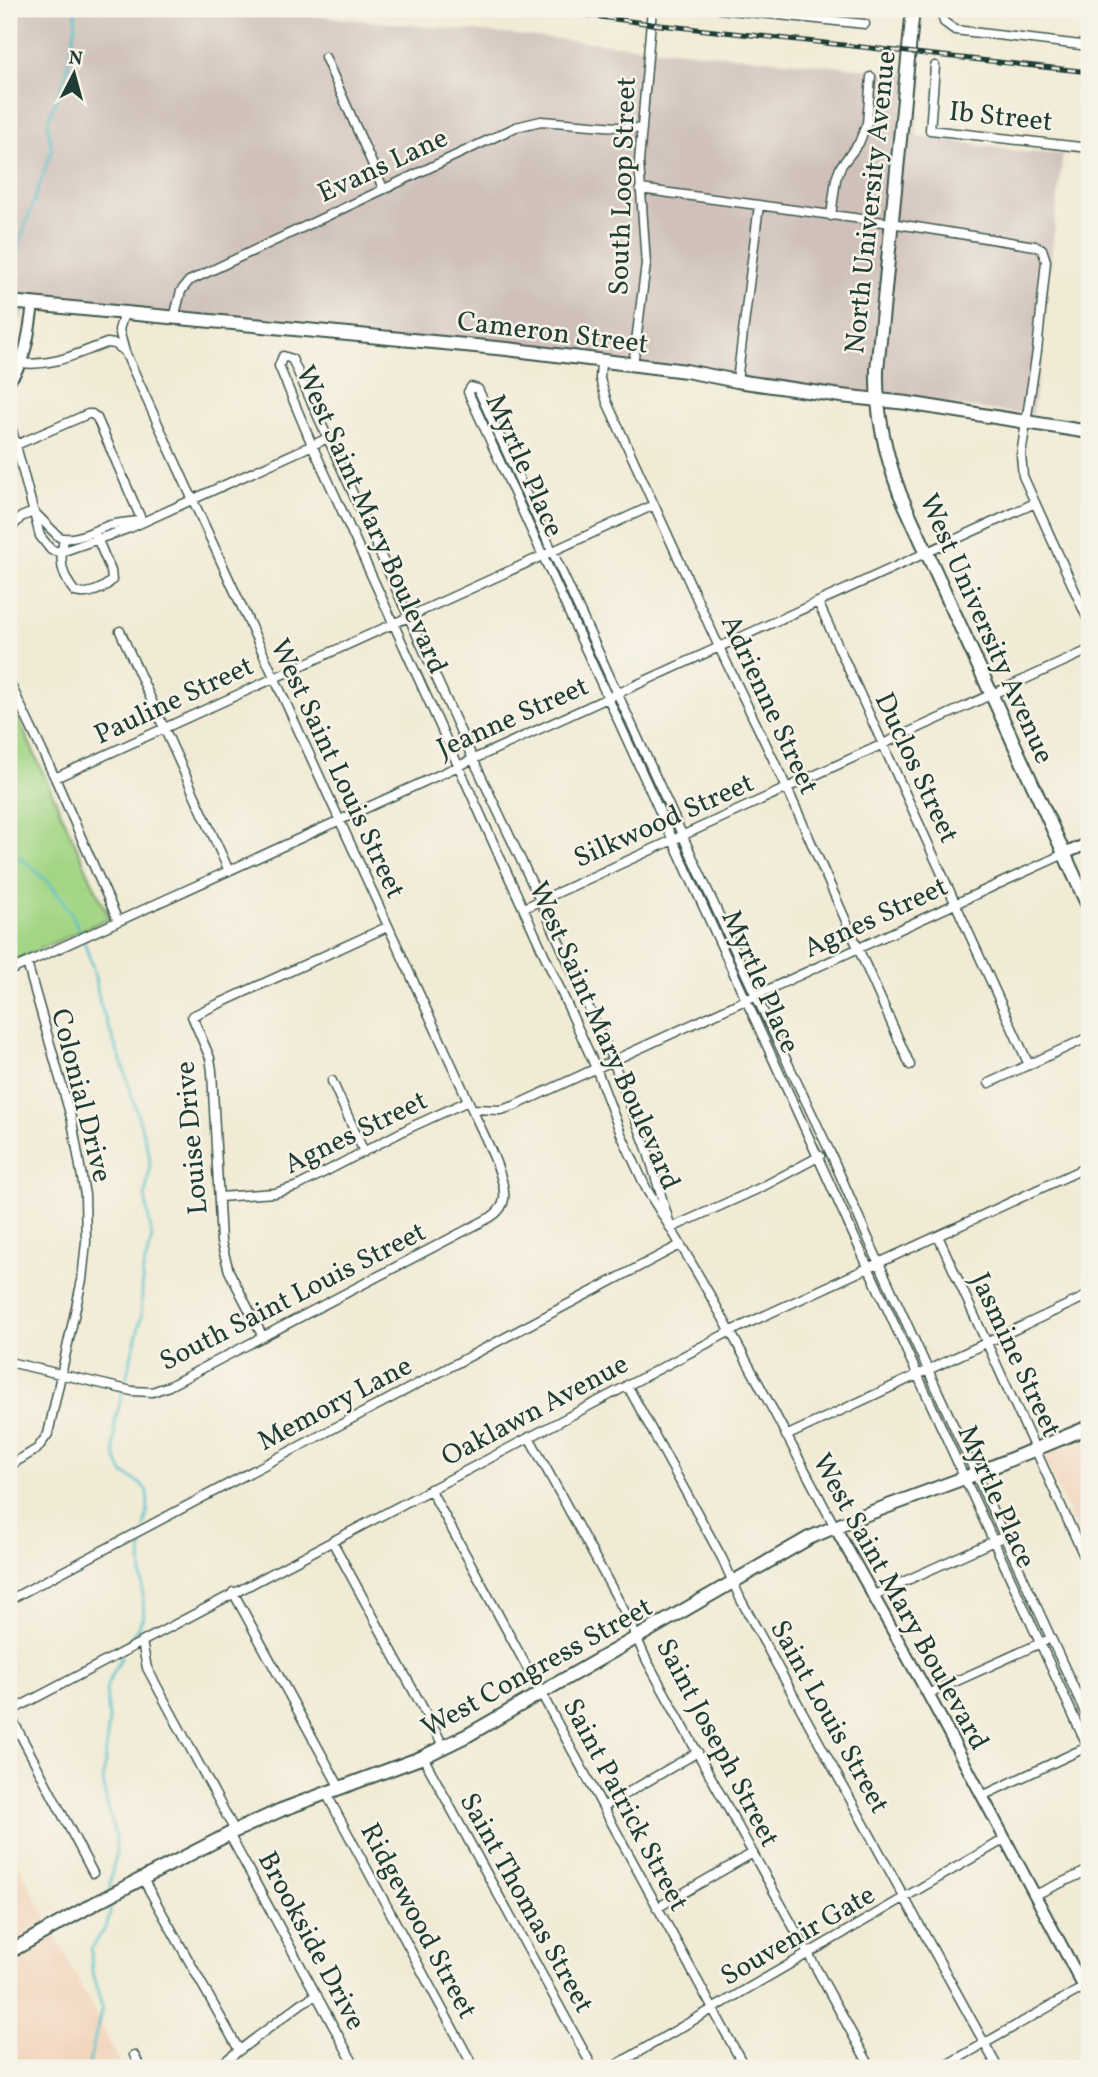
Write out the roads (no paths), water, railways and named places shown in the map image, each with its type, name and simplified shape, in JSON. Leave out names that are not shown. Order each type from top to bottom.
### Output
[{"type":"main road","name":"North University Avenue","points":[[877,400],[877,370],[913,9]]},
{"type":"main road","name":"Cameron Street","points":[[9,302],[500,348],[686,372],[737,382],[1089,432]]},
{"type":"main road","name":"West University Avenue","points":[[877,400],[895,480],[1089,908]]},
{"type":"main road","name":"West Congress Street","points":[[9,1952],[97,1902],[232,1832],[281,1810],[444,1747],[788,1549],[835,1527],[1089,1427]]},
{"type":"street","name":"South Loop Street","points":[[633,365],[646,264],[639,162],[653,9]]},
{"type":"street","points":[[720,9],[770,11],[865,24]]},
{"type":"street","points":[[941,9],[944,22],[955,30],[1089,46]]},
{"type":"street","points":[[325,57],[383,188]]},
{"type":"street","name":"Ib Street","points":[[935,66],[930,130],[1089,148]]},
{"type":"street","points":[[831,216],[836,179],[841,166],[859,143],[867,123],[872,77]]},
{"type":"street","name":"Evans Lane","points":[[174,318],[181,291],[189,281],[383,188],[525,124],[541,121],[642,129]]},
{"type":"street","points":[[640,189],[891,223],[1042,249],[1046,261],[1021,466],[1023,476],[1089,622]]},
{"type":"street","points":[[737,382],[759,205]]},
{"type":"street","points":[[9,382],[21,363],[33,304]]},
{"type":"street","points":[[124,313],[119,330],[125,352]]},
{"type":"street","points":[[21,363],[60,361],[107,343],[115,344],[125,352]]},
{"type":"street","name":"West Saint Louis Street","points":[[125,352],[470,1105],[500,1175],[504,1187],[503,1203]]},
{"type":"street","name":"West Saint Mary Boulevard","points":[[671,1228],[648,1149],[612,1061],[540,900],[472,759],[292,359],[282,356],[279,366],[312,445],[524,908],[596,1069],[621,1134],[648,1190],[928,1695],[1086,1992]]},
{"type":"street","name":"Adrienne Street","points":[[601,361],[600,379],[607,402],[787,788],[910,1065]]},
{"type":"street","name":"Myrtle Place","points":[[1089,1721],[1005,1536],[970,1476],[917,1375],[673,839],[606,699],[468,392],[471,387],[478,388],[830,1152],[928,1369],[970,1476],[993,1542],[1089,1748]]},
{"type":"street","points":[[16,445],[92,414],[97,418],[142,521]]},
{"type":"street","points":[[9,422],[40,536],[51,550],[61,552],[130,528],[328,438]]},
{"type":"street","name":"Jeanne Street","points":[[9,971],[1035,502]]},
{"type":"street","name":"Pauline Street","points":[[55,778],[654,505]]},
{"type":"street","points":[[33,512],[64,539],[72,539],[111,525],[142,521]]},
{"type":"street","points":[[9,531],[21,517],[33,512]]},
{"type":"street","points":[[64,539],[61,565],[70,586],[75,592],[89,593],[107,585],[111,580],[111,571],[94,531]]},
{"type":"street","name":"Duclos Street","points":[[818,602],[1029,1065]]},
{"type":"street","points":[[120,632],[229,871]]},
{"type":"street","name":"Silkwood Street","points":[[524,908],[1089,650]]},
{"type":"street","points":[[9,681],[118,922]]},
{"type":"street","points":[[1064,854],[1089,843]]},
{"type":"street","name":"Agnes Street","points":[[219,1198],[282,1192],[470,1105],[501,1110],[514,1106],[1064,854]]},
{"type":"street","name":"Louise Drive","points":[[262,1337],[224,1258],[212,1070],[210,1058],[192,1016],[387,927]]},
{"type":"street","name":"Colonial Drive","points":[[9,1466],[31,1454],[44,1442],[48,1434],[82,1280],[86,1242],[85,1195],[78,1145],[27,963]]},
{"type":"street","points":[[989,1083],[1089,1037]]},
{"type":"street","points":[[332,1081],[364,1152]]},
{"type":"street","points":[[671,1228],[830,1152]]},
{"type":"street","name":"Oaklawn Avenue","points":[[9,1712],[729,1332],[1089,1166]]},
{"type":"street","name":"South Saint Louis Street","points":[[9,1362],[132,1391],[152,1392],[169,1386],[482,1222],[496,1214],[503,1203]]},
{"type":"street","name":"Jasmine Street","points":[[937,1236],[1089,1567]]},
{"type":"street","name":"Memory Lane","points":[[9,1600],[680,1245]]},
{"type":"street","points":[[786,1436],[1089,1295]]},
{"type":"street","name":"Saint Louis Street","points":[[627,1385],[734,1582],[741,1600],[998,2068]]},
{"type":"street","name":"Saint Joseph Street","points":[[529,1437],[872,2068]]},
{"type":"street","name":"Saint Patrick Street","points":[[430,1489],[745,2068]]},
{"type":"street","points":[[872,1596],[1005,1536]]},
{"type":"street","points":[[332,1541],[444,1747]]},
{"type":"street","points":[[233,1592],[340,1788]]},
{"type":"street","points":[[928,1695],[1051,1638]]},
{"type":"street","name":"Brookside Drive","points":[[142,1642],[148,1668],[356,2068]]},
{"type":"street","points":[[9,1712],[93,1873]]},
{"type":"street","points":[[982,1796],[1089,1748]]},
{"type":"street","points":[[603,1807],[698,1752]]},
{"type":"street","name":"Saint Thomas Street","points":[[423,1757],[593,2068]]},
{"type":"street","name":"Ridgewood Street","points":[[326,1793],[474,2068]]},
{"type":"street","name":"Souvenir Gate","points":[[613,2068],[1005,1839]]},
{"type":"street","points":[[657,1908],[753,1853]]},
{"type":"street","points":[[1035,1895],[1089,1870]]},
{"type":"street","points":[[143,1879],[239,2050]]},
{"type":"street","points":[[941,2068],[984,2043],[1086,1992]]},
{"type":"street","points":[[215,2068],[302,2003],[317,1995]]},
{"type":"street","points":[[134,2055],[141,2068]]},
{"type":"waterway","points":[[11,289],[12,273],[22,235],[52,149],[49,117],[65,79],[75,29],[76,9]]},
{"type":"waterway","points":[[9,847],[57,893],[81,935]]},
{"type":"waterway","points":[[84,941],[100,1004],[123,1066],[149,1153],[150,1169],[145,1196],[152,1238],[143,1270],[141,1318],[115,1422],[114,1444],[116,1458],[123,1473],[147,1491],[148,1510],[144,1526]]},
{"type":"waterway","points":[[126,1647],[144,1616],[141,1561],[143,1533]]},
{"type":"waterway","points":[[110,1892],[116,1838],[103,1780],[109,1716],[106,1692],[122,1656]]},
{"type":"waterway","points":[[88,2068],[102,2007],[92,1972],[91,1949],[106,1927],[110,1902]]},
{"type":"railway","points":[[543,9],[651,24],[1089,72]]}]
